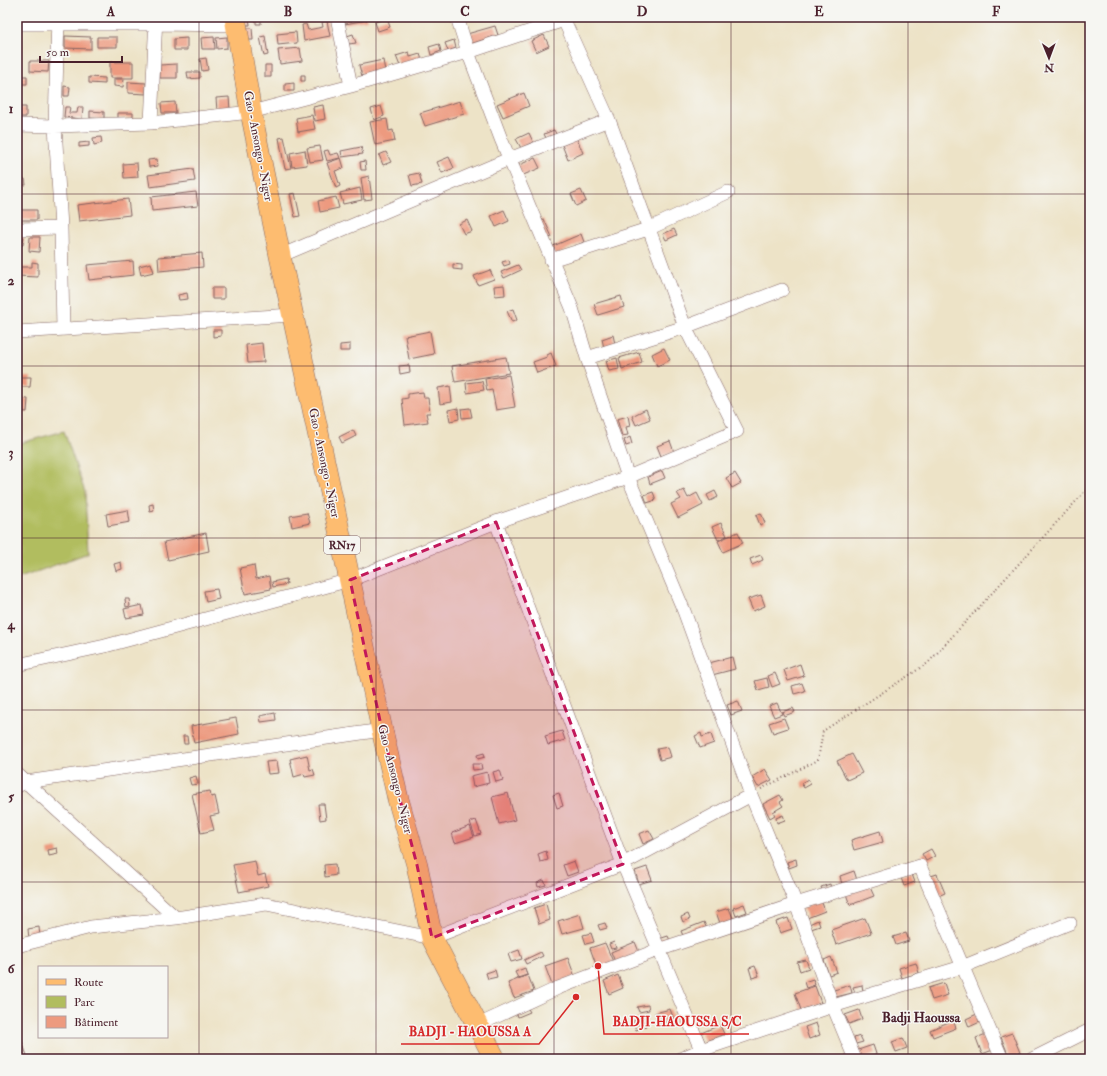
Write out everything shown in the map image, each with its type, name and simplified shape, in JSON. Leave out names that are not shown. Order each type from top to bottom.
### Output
[{"type":"main road","name":"Gao - Ansongo - Niger","points":[[235,21],[251,112],[292,315],[382,730],[398,799],[417,864],[432,938],[495,1059]]},
{"type":"street","points":[[337,17],[351,86]]},
{"type":"street","points":[[457,17],[468,52],[509,159],[572,308],[587,358],[628,477],[684,611],[751,794],[796,904],[833,1006],[855,1059]]},
{"type":"street","points":[[17,125],[55,126],[151,123],[251,112],[351,86],[468,52],[566,19],[609,120],[685,327],[737,431],[628,477],[496,522],[350,580],[105,646],[17,665]]},
{"type":"street","points":[[58,20],[55,126],[61,228],[63,329]]},
{"type":"street","points":[[17,24],[58,20],[235,21]]},
{"type":"street","points":[[151,123],[156,20]]},
{"type":"street","points":[[280,256],[509,159],[609,120]]},
{"type":"street","points":[[551,260],[648,229],[728,192]]},
{"type":"street","points":[[17,229],[61,228]]},
{"type":"street","points":[[587,358],[685,327],[782,290]]},
{"type":"street","points":[[17,332],[292,315]]},
{"type":"street","points":[[496,522],[623,864],[703,1054]]},
{"type":"street","points":[[20,781],[382,730]]},
{"type":"street","points":[[20,781],[176,918]]},
{"type":"street","points":[[17,946],[91,927],[176,918],[266,904],[432,938],[623,864],[751,794]]},
{"type":"street","points":[[478,1025],[558,988],[658,950],[796,904],[920,866],[1002,1059]]},
{"type":"street","points":[[680,1059],[703,1054],[833,1006],[962,967],[1070,923]]},
{"type":"street","points":[[1032,1059],[1090,1030]]},
{"type":"path","points":[[751,794],[818,760],[823,731],[928,663],[1090,486]]},
{"type":"highlighted area","points":[[496,522],[623,864],[432,938],[417,865],[382,730],[350,580]]},
{"type":"green space","points":[[64,431],[85,492],[88,553],[17,579],[17,444]]},
{"type":"building","points":[[244,17],[249,17],[250,25],[245,25]]},
{"type":"building","points":[[256,17],[261,17],[261,24],[256,24]]},
{"type":"building","points":[[344,17],[366,17],[367,20],[345,24]]},
{"type":"building","points":[[387,18],[390,27],[378,31],[375,22]]},
{"type":"building","points":[[327,21],[330,36],[304,41],[302,25],[306,24],[308,30],[323,27],[322,22]]},
{"type":"building","points":[[495,26],[498,35],[470,44],[467,34]]},
{"type":"building","points":[[240,28],[252,28],[253,40],[241,40]]},
{"type":"building","points":[[296,32],[297,43],[278,45],[277,34]]},
{"type":"building","points":[[353,34],[356,43],[349,44],[347,36]]},
{"type":"building","points":[[544,35],[549,46],[536,52],[531,41]]},
{"type":"building","points":[[65,36],[91,37],[91,49],[65,48]]},
{"type":"building","points":[[265,36],[268,55],[264,56],[260,37]]},
{"type":"building","points":[[97,37],[117,37],[117,47],[97,47]]},
{"type":"building","points":[[214,37],[215,49],[202,49],[201,38]]},
{"type":"building","points":[[227,37],[227,48],[217,49],[216,38]]},
{"type":"building","points":[[187,38],[187,50],[174,50],[174,39]]},
{"type":"building","points":[[454,40],[456,48],[448,51],[445,43]]},
{"type":"building","points":[[439,44],[441,51],[431,55],[429,47]]},
{"type":"building","points":[[300,48],[302,61],[280,64],[278,50]]},
{"type":"building","points":[[409,52],[410,57],[420,54],[422,60],[400,66],[396,56]]},
{"type":"building","points":[[206,58],[208,70],[202,71],[200,59]]},
{"type":"building","points":[[383,60],[385,71],[362,76],[359,65]]},
{"type":"building","points":[[30,61],[49,61],[48,72],[30,71]]},
{"type":"building","points":[[110,62],[133,62],[133,78],[110,78]]},
{"type":"building","points":[[177,64],[177,78],[160,78],[160,65]]},
{"type":"building","points":[[265,65],[271,65],[271,77],[265,77]]},
{"type":"building","points":[[187,72],[200,72],[200,78],[188,79]]},
{"type":"building","points":[[301,75],[305,75],[305,81],[301,81]]},
{"type":"building","points":[[17,76],[27,76],[27,84],[17,84]]},
{"type":"building","points":[[89,77],[105,78],[105,84],[89,83]]},
{"type":"building","points":[[114,79],[124,79],[123,87],[114,86]]},
{"type":"building","points":[[128,82],[146,83],[146,94],[128,93]]},
{"type":"building","points":[[294,83],[294,91],[285,91],[285,84]]},
{"type":"building","points":[[64,86],[70,87],[69,96],[64,96]]},
{"type":"building","points":[[524,93],[529,106],[503,117],[497,104]]},
{"type":"building","points":[[229,97],[230,110],[217,111],[216,98]]},
{"type":"building","points":[[460,101],[464,114],[425,126],[420,113]]},
{"type":"building","points":[[175,102],[176,113],[162,113],[161,103]]},
{"type":"building","points":[[323,105],[325,119],[315,121],[313,107]]},
{"type":"building","points":[[381,106],[384,116],[374,120],[371,109]]},
{"type":"building","points":[[17,107],[26,107],[26,117],[17,117]]},
{"type":"building","points":[[65,107],[70,107],[69,113],[77,113],[78,107],[83,107],[82,119],[64,117]]},
{"type":"building","points":[[90,111],[104,112],[104,119],[90,118]]},
{"type":"building","points":[[118,113],[133,113],[133,118],[118,118]]},
{"type":"building","points":[[312,115],[315,129],[298,132],[296,118]]},
{"type":"building","points":[[387,119],[389,131],[393,130],[395,141],[375,145],[370,122]]},
{"type":"building","points":[[554,130],[557,136],[547,140],[544,134]]},
{"type":"building","points":[[529,133],[533,142],[521,148],[516,139]]},
{"type":"building","points":[[101,137],[102,143],[94,145],[93,138]]},
{"type":"building","points":[[284,137],[291,168],[285,169],[279,138]]},
{"type":"building","points":[[577,139],[583,153],[568,160],[562,145]]},
{"type":"building","points":[[89,142],[89,146],[79,147],[79,143]]},
{"type":"building","points":[[320,146],[323,160],[310,162],[307,148]]},
{"type":"building","points":[[361,147],[363,154],[342,157],[341,151]]},
{"type":"building","points":[[305,150],[307,165],[292,167],[290,153]]},
{"type":"building","points":[[328,150],[330,155],[338,153],[340,158],[327,161],[324,151]]},
{"type":"building","points":[[386,152],[391,162],[383,165],[379,155]]},
{"type":"building","points":[[449,157],[454,168],[442,173],[437,162]]},
{"type":"building","points":[[341,158],[344,168],[335,171],[340,186],[336,188],[327,163]]},
{"type":"building","points":[[535,158],[540,168],[521,176],[517,166]]},
{"type":"building","points":[[157,159],[158,166],[149,167],[148,160]]},
{"type":"building","points":[[365,161],[366,170],[361,170],[360,162]]},
{"type":"building","points":[[137,163],[138,177],[124,178],[123,164]]},
{"type":"building","points":[[193,169],[195,181],[150,187],[148,175]]},
{"type":"building","points":[[419,173],[422,184],[412,186],[409,175]]},
{"type":"building","points":[[369,176],[372,199],[364,200],[361,178]]},
{"type":"building","points":[[17,179],[25,179],[26,185],[17,185]]},
{"type":"building","points":[[360,188],[362,200],[343,204],[340,193]]},
{"type":"building","points":[[581,190],[586,201],[576,206],[571,194]]},
{"type":"building","points":[[196,192],[198,206],[152,211],[151,197]]},
{"type":"building","points":[[295,193],[300,216],[295,217],[290,194]]},
{"type":"building","points":[[336,197],[339,208],[320,212],[318,201]]},
{"type":"building","points":[[128,199],[130,215],[79,221],[77,205]]},
{"type":"building","points":[[17,210],[37,210],[37,220],[17,220]]},
{"type":"building","points":[[504,210],[509,221],[496,227],[491,216]]},
{"type":"building","points":[[544,219],[552,237],[546,239],[538,222]]},
{"type":"building","points":[[467,220],[472,231],[464,234],[459,224]]},
{"type":"building","points":[[674,229],[677,235],[666,240],[663,234]]},
{"type":"building","points":[[581,234],[584,242],[555,255],[551,247]]},
{"type":"building","points":[[17,237],[24,237],[23,245],[17,245]]},
{"type":"building","points":[[30,237],[40,237],[39,252],[29,251]]},
{"type":"building","points":[[202,253],[203,267],[159,271],[158,257]]},
{"type":"building","points":[[509,260],[510,264],[504,266],[502,262]]},
{"type":"building","points":[[133,261],[134,275],[89,280],[87,265]]},
{"type":"building","points":[[32,262],[38,263],[38,277],[17,276],[17,267],[32,267]]},
{"type":"building","points":[[151,263],[154,272],[141,275],[139,266]]},
{"type":"building","points":[[453,264],[462,265],[462,270],[453,269]]},
{"type":"building","points":[[518,265],[521,270],[504,278],[501,272]]},
{"type":"building","points":[[490,270],[494,279],[478,285],[474,276]]},
{"type":"building","points":[[504,285],[505,295],[495,296],[494,286]]},
{"type":"building","points":[[212,288],[224,288],[224,299],[212,299]]},
{"type":"building","points":[[187,293],[188,299],[179,300],[178,295]]},
{"type":"building","points":[[621,296],[624,307],[598,315],[594,304]]},
{"type":"building","points":[[513,309],[517,320],[512,322],[507,311]]},
{"type":"building","points":[[17,317],[20,317],[20,327],[17,327]]},
{"type":"building","points":[[213,330],[221,330],[221,336],[213,337]]},
{"type":"building","points":[[430,331],[434,354],[409,359],[405,336]]},
{"type":"building","points":[[613,335],[615,344],[604,348],[602,339]]},
{"type":"building","points":[[262,343],[264,362],[248,363],[246,345]]},
{"type":"building","points":[[350,344],[350,351],[340,351],[340,345]]},
{"type":"building","points":[[664,348],[670,360],[657,366],[652,354]]},
{"type":"building","points":[[639,352],[642,362],[622,369],[619,358]]},
{"type":"building","points":[[551,353],[556,366],[537,373],[533,362],[547,357],[547,355]]},
{"type":"building","points":[[506,357],[509,373],[455,382],[452,366]]},
{"type":"building","points":[[617,358],[619,369],[609,371],[606,361]]},
{"type":"building","points":[[409,365],[410,372],[400,374],[399,366]]},
{"type":"building","points":[[509,375],[515,407],[496,410],[492,390],[487,391],[485,379]]},
{"type":"building","points":[[17,377],[31,377],[30,387],[17,387]]},
{"type":"building","points":[[482,381],[484,390],[467,393],[466,383]]},
{"type":"building","points":[[450,386],[452,402],[440,404],[438,388]]},
{"type":"building","points":[[423,392],[424,398],[428,398],[430,413],[426,413],[428,422],[405,425],[402,399],[408,398],[408,394]]},
{"type":"building","points":[[17,398],[28,399],[27,412],[17,411]]},
{"type":"building","points":[[458,408],[459,419],[450,421],[448,410]]},
{"type":"building","points":[[470,408],[472,417],[462,418],[461,409]]},
{"type":"building","points":[[646,409],[650,419],[636,425],[632,416]]},
{"type":"building","points":[[628,416],[630,426],[626,427],[628,435],[622,436],[617,419]]},
{"type":"building","points":[[353,430],[356,436],[342,443],[339,437]]},
{"type":"building","points":[[630,437],[632,444],[626,446],[624,440]]},
{"type":"building","points":[[670,441],[674,452],[661,456],[657,446]]},
{"type":"building","points":[[662,471],[665,478],[650,484],[648,477]]},
{"type":"building","points":[[735,473],[741,483],[732,488],[726,478]]},
{"type":"building","points":[[684,490],[688,498],[697,493],[703,505],[678,518],[671,504],[681,499],[677,493]]},
{"type":"building","points":[[715,491],[718,497],[710,501],[707,495]]},
{"type":"building","points":[[653,492],[656,500],[647,503],[644,495]]},
{"type":"building","points":[[153,504],[154,511],[150,512],[149,505]]},
{"type":"building","points":[[128,510],[130,522],[108,526],[106,514]]},
{"type":"building","points":[[307,513],[310,523],[292,527],[290,516]]},
{"type":"building","points":[[761,513],[765,523],[760,525],[756,515]]},
{"type":"building","points":[[721,523],[727,536],[718,540],[712,527]]},
{"type":"building","points":[[738,532],[743,543],[723,552],[718,541]]},
{"type":"building","points":[[206,533],[209,551],[168,560],[164,542]]},
{"type":"building","points":[[761,555],[763,560],[752,565],[750,559]]},
{"type":"building","points":[[121,562],[122,569],[116,571],[114,564]]},
{"type":"building","points":[[254,565],[256,579],[269,576],[271,589],[245,594],[240,568]]},
{"type":"building","points":[[286,579],[287,584],[273,587],[272,582]]},
{"type":"building","points":[[217,589],[219,599],[206,602],[204,591]]},
{"type":"building","points":[[761,595],[765,606],[753,611],[748,599]]},
{"type":"building","points":[[125,599],[129,599],[130,606],[126,607]]},
{"type":"building","points":[[142,605],[144,615],[126,618],[124,609]]},
{"type":"building","points":[[732,657],[735,669],[712,675],[709,663]]},
{"type":"building","points":[[800,664],[804,676],[788,681],[784,670]]},
{"type":"building","points":[[775,673],[780,684],[772,687],[768,676]]},
{"type":"building","points":[[767,678],[769,687],[758,690],[755,681]]},
{"type":"building","points":[[802,683],[805,691],[794,694],[792,686]]},
{"type":"building","points":[[738,701],[742,711],[731,715],[727,705]]},
{"type":"building","points":[[777,703],[782,714],[774,717],[769,706]]},
{"type":"building","points":[[793,708],[795,712],[784,716],[782,712]]},
{"type":"building","points":[[275,713],[276,720],[261,722],[260,716]]},
{"type":"building","points":[[236,718],[239,734],[194,743],[191,726]]},
{"type":"building","points":[[784,718],[788,728],[773,733],[769,723]]},
{"type":"building","points":[[562,731],[565,740],[548,745],[545,736]]},
{"type":"building","points":[[701,733],[702,737],[711,734],[714,743],[700,748],[695,736]]},
{"type":"building","points":[[183,736],[187,736],[188,744],[184,744]]},
{"type":"building","points":[[668,747],[671,757],[660,760],[657,749]]},
{"type":"building","points":[[484,753],[485,757],[478,759],[477,755]]},
{"type":"building","points":[[852,754],[862,773],[847,780],[837,761]]},
{"type":"building","points":[[307,755],[310,770],[313,769],[315,775],[305,777],[304,774],[294,777],[290,759]]},
{"type":"building","points":[[277,761],[279,773],[268,774],[266,762]]},
{"type":"building","points":[[472,764],[481,764],[482,769],[473,770]]},
{"type":"building","points":[[765,769],[772,780],[758,787],[752,777]]},
{"type":"building","points":[[500,770],[503,780],[496,782],[493,772]]},
{"type":"building","points":[[487,772],[489,783],[473,787],[471,776]]},
{"type":"building","points":[[196,776],[198,784],[191,785],[189,778]]},
{"type":"building","points":[[808,779],[811,784],[804,788],[801,783]]},
{"type":"building","points":[[210,791],[211,797],[215,796],[219,814],[210,816],[214,830],[201,833],[192,794]]},
{"type":"building","points":[[508,793],[515,820],[499,824],[492,797]]},
{"type":"building","points":[[559,793],[563,806],[557,808],[553,795]]},
{"type":"building","points":[[780,795],[783,800],[780,802],[783,806],[773,812],[775,815],[770,818],[763,804]]},
{"type":"building","points":[[318,804],[324,804],[326,819],[320,820]]},
{"type":"building","points":[[783,815],[785,820],[777,823],[776,818]]},
{"type":"building","points":[[476,820],[481,834],[475,836],[470,822]]},
{"type":"building","points":[[470,826],[474,837],[455,843],[452,833]]},
{"type":"building","points":[[649,830],[654,839],[643,844],[639,834]]},
{"type":"building","points":[[880,831],[883,842],[854,850],[851,840]]},
{"type":"building","points":[[57,848],[58,854],[49,856],[48,850]]},
{"type":"building","points":[[931,849],[935,856],[926,861],[922,854]]},
{"type":"building","points":[[546,851],[548,860],[540,862],[538,854]]},
{"type":"building","points":[[796,859],[797,865],[789,868],[787,862]]},
{"type":"building","points":[[255,861],[258,876],[265,874],[268,886],[239,892],[233,865]]},
{"type":"building","points":[[574,861],[578,872],[567,876],[563,865]]},
{"type":"building","points":[[335,864],[336,875],[325,877],[324,865]]},
{"type":"building","points":[[647,867],[652,880],[639,884],[635,871]]},
{"type":"building","points":[[854,871],[857,880],[842,885],[840,876]]},
{"type":"building","points":[[911,872],[915,882],[904,886],[900,875]]},
{"type":"building","points":[[937,874],[945,893],[936,897],[928,877]]},
{"type":"building","points":[[544,880],[546,885],[538,887],[537,883]]},
{"type":"building","points":[[830,884],[831,889],[823,892],[821,887]]},
{"type":"building","points":[[869,885],[874,896],[850,905],[846,894]]},
{"type":"building","points":[[821,900],[825,911],[807,918],[803,907]]},
{"type":"building","points":[[546,904],[550,920],[539,924],[534,908]]},
{"type":"building","points":[[744,904],[747,912],[736,916],[733,908]]},
{"type":"building","points":[[729,908],[734,921],[721,926],[716,912]]},
{"type":"building","points":[[580,914],[584,928],[562,934],[558,921]]},
{"type":"building","points":[[688,914],[690,919],[683,922],[681,917]]},
{"type":"building","points":[[788,918],[792,929],[780,933],[776,922]]},
{"type":"building","points":[[865,918],[871,933],[836,945],[831,930]]},
{"type":"building","points":[[818,920],[820,926],[811,929],[809,924]]},
{"type":"building","points":[[704,922],[708,932],[685,940],[681,931]]},
{"type":"building","points":[[605,923],[607,928],[600,930],[598,925]]},
{"type":"building","points":[[39,927],[40,937],[29,939],[28,929]]},
{"type":"building","points":[[591,933],[594,942],[586,944],[583,935]]},
{"type":"building","points":[[906,933],[909,941],[896,945],[893,937]]},
{"type":"building","points":[[668,936],[672,945],[662,949],[659,939]]},
{"type":"building","points":[[614,942],[616,948],[611,949],[609,944]]},
{"type":"building","points":[[635,942],[640,954],[616,964],[611,952]]},
{"type":"building","points":[[605,943],[614,964],[598,970],[590,948]]},
{"type":"building","points":[[519,950],[522,959],[511,962],[508,954]]},
{"type":"building","points":[[541,952],[543,956],[526,964],[524,960]]},
{"type":"building","points":[[831,957],[837,972],[829,975],[824,960]]},
{"type":"building","points":[[568,958],[575,977],[552,985],[545,966]]},
{"type":"building","points":[[806,960],[809,968],[800,971],[797,962]]},
{"type":"building","points":[[916,963],[919,973],[902,978],[899,968]]},
{"type":"building","points":[[755,966],[759,976],[752,978],[749,968]]},
{"type":"building","points":[[525,968],[527,975],[518,978],[515,972]]},
{"type":"building","points":[[495,970],[497,977],[488,979],[486,973]]},
{"type":"building","points":[[528,975],[534,991],[514,998],[508,983]]},
{"type":"building","points":[[618,975],[623,988],[609,994],[604,981]]},
{"type":"building","points":[[813,979],[815,985],[806,988],[804,982]]},
{"type":"building","points":[[944,983],[948,995],[932,1000],[928,988]]},
{"type":"building","points":[[850,985],[852,993],[836,997],[834,990]]},
{"type":"building","points":[[862,985],[863,991],[855,993],[853,987]]},
{"type":"building","points":[[815,986],[821,1003],[801,1010],[795,993]]},
{"type":"building","points":[[648,1005],[649,1010],[639,1012],[637,1007]]},
{"type":"building","points":[[527,1007],[530,1012],[518,1017],[516,1012]]},
{"type":"building","points":[[670,1009],[674,1020],[658,1024],[655,1013]]},
{"type":"building","points":[[859,1010],[862,1019],[849,1024],[845,1015]]},
{"type":"building","points":[[977,1014],[980,1022],[969,1027],[966,1019]]},
{"type":"building","points":[[643,1017],[647,1026],[636,1030],[633,1021]]},
{"type":"building","points":[[953,1020],[956,1028],[933,1037],[930,1030]]},
{"type":"building","points":[[816,1023],[820,1035],[809,1039],[805,1027]]},
{"type":"building","points":[[720,1025],[724,1034],[705,1042],[701,1033]]},
{"type":"building","points":[[1012,1033],[1021,1055],[1010,1059],[1001,1037]]},
{"type":"building","points":[[986,1034],[993,1050],[982,1054],[976,1038]]},
{"type":"building","points":[[20,1035],[27,1056],[17,1059],[17,1036]]},
{"type":"building","points":[[860,1036],[863,1042],[856,1044],[854,1038]]},
{"type":"building","points":[[903,1038],[907,1048],[896,1052],[892,1042]]},
{"type":"building","points":[[873,1045],[876,1054],[862,1059],[858,1050]]},
{"type":"place","name":"BADJI-HAOUSSA S/C","points":[[598,966]]},
{"type":"place","name":"BADJI - HAOUSSA A","points":[[576,997]]},
{"type":"district","name":"Badji Haoussa","points":[[921,1017]]}]
